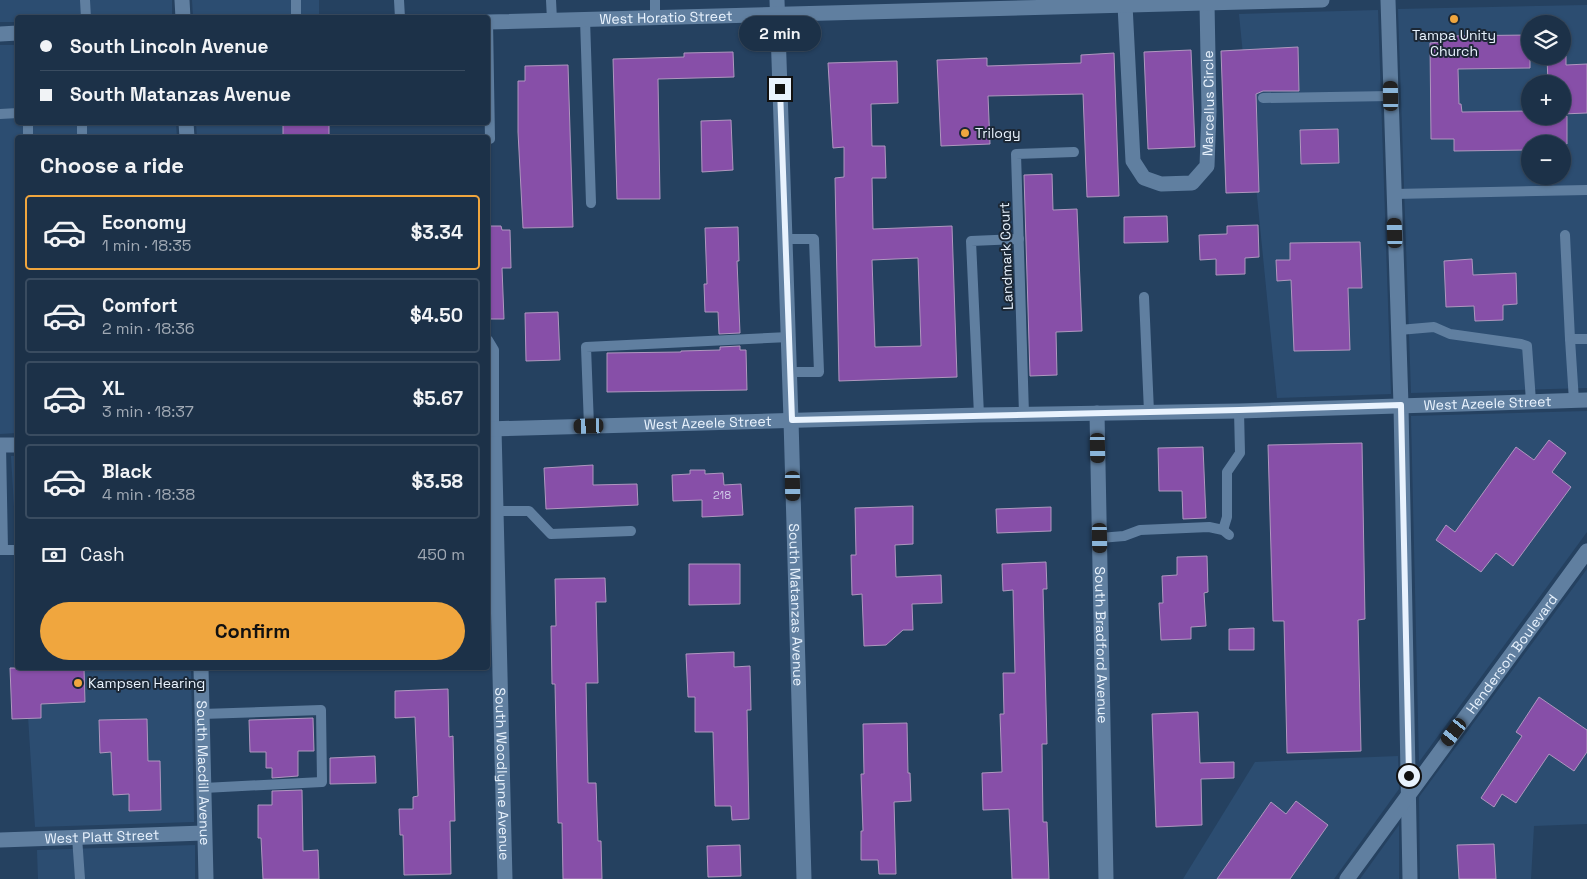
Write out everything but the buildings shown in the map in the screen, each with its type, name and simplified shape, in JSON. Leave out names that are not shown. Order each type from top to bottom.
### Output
[{"type":"street","points":[[182,0],[182,15]]},
{"type":"street","name":"West Horatio Street","points":[[490,22],[655,17],[778,7],[1004,4],[1125,5],[1322,0]]},
{"type":"street","points":[[1388,0],[1401,405],[1410,879]]},
{"type":"street","name":"Marcellus Circle","points":[[1125,5],[1133,161],[1144,178],[1161,184],[1192,183],[1207,166],[1210,112],[1207,3]]},
{"type":"street","name":"South Matanzas Avenue","points":[[778,7],[792,420],[804,879]]},
{"type":"street","points":[[0,34],[15,33]]},
{"type":"street","name":"West Azeele Street","points":[[491,429],[1581,400]]},
{"type":"street","name":"South Bradford Avenue","points":[[1097,413],[1106,879]]},
{"type":"street","name":"South Woodlynne Avenue","points":[[491,429],[496,511],[505,879]]},
{"type":"street","points":[[1,445],[15,445]]},
{"type":"street","name":"Henderson Boulevard","points":[[1347,879],[1587,551]]},
{"type":"street","name":"South Macdill Avenue","points":[[201,670],[206,879]]},
{"type":"street","name":"West Platt Street","points":[[0,840],[204,833]]},
{"type":"lane","points":[[85,0],[86,15]]},
{"type":"lane","points":[[296,0],[296,15]]},
{"type":"lane","points":[[400,0],[400,15]]},
{"type":"lane","points":[[551,0],[552,20]]},
{"type":"lane","points":[[655,0],[655,17]]},
{"type":"lane","points":[[585,19],[591,203]]},
{"type":"lane","points":[[1263,98],[1391,96]]},
{"type":"lane","points":[[0,114],[15,113]]},
{"type":"lane","name":"Landmark Court","points":[[1024,414],[1016,154],[1074,152]]},
{"type":"lane","points":[[1394,194],[1587,190]]},
{"type":"lane","points":[[1565,235],[1570,339],[1581,400]]},
{"type":"lane","points":[[785,240],[814,239],[819,372],[790,372]]},
{"type":"lane","points":[[979,415],[971,241],[1019,240]]},
{"type":"lane","points":[[1144,297],[1149,412]]},
{"type":"lane","points":[[1399,330],[1434,327],[1450,334],[1527,346],[1531,401]]},
{"type":"lane","points":[[589,426],[586,347],[788,337]]},
{"type":"lane","points":[[1570,339],[1587,339]]},
{"type":"lane","points":[[490,343],[494,350],[491,429]]},
{"type":"lane","points":[[1100,538],[1124,536],[1140,530],[1209,527],[1226,532],[1227,472],[1240,453],[1239,410]]},
{"type":"lane","points":[[1,445],[2,550],[15,550]]},
{"type":"lane","points":[[496,511],[529,511],[551,534],[631,531]]},
{"type":"lane","points":[[202,714],[321,710],[322,782],[204,788]]},
{"type":"lane","points":[[77,837],[80,879]]},
{"type":"shaded area","points":[[0,0],[172,0],[172,15],[15,15],[15,22],[0,22]]},
{"type":"shaded area","points":[[192,0],[319,0],[319,15],[193,15]]},
{"type":"shaded area","points":[[1587,5],[1587,388],[1411,393],[1398,9]]},
{"type":"shaded area","points":[[1378,10],[1391,394],[1277,398],[1239,14]]},
{"type":"shaded area","points":[[0,45],[15,45],[15,125],[176,125],[177,135],[15,135],[15,433],[0,434]]},
{"type":"shaded area","points":[[196,125],[324,125],[325,135],[197,135]]},
{"type":"shaded area","points":[[1587,411],[1587,532],[1419,762],[1411,416]]},
{"type":"shaded area","points":[[11,456],[15,456],[15,524]]},
{"type":"shaded area","points":[[1587,569],[1587,824],[1534,826],[1531,879],[1420,879],[1419,797]]},
{"type":"shaded area","points":[[25,670],[191,670],[194,822],[35,827]]},
{"type":"shaded area","points":[[1398,756],[1399,789],[1334,879],[1183,879],[1255,762]]},
{"type":"shaded area","points":[[1399,825],[1399,879],[1360,879]]},
{"type":"shaded area","points":[[195,845],[195,879],[38,879],[37,850]]},
{"type":"place","name":"Tampa Unity Church","points":[[1454,19]]},
{"type":"place","name":"Trilogy","points":[[965,133]]},
{"type":"place","name":"Kampsen Hearing","points":[[78,683]]},
{"type":"route","points":[[780,89],[792,420],[1401,405],[1409,776]]}]
